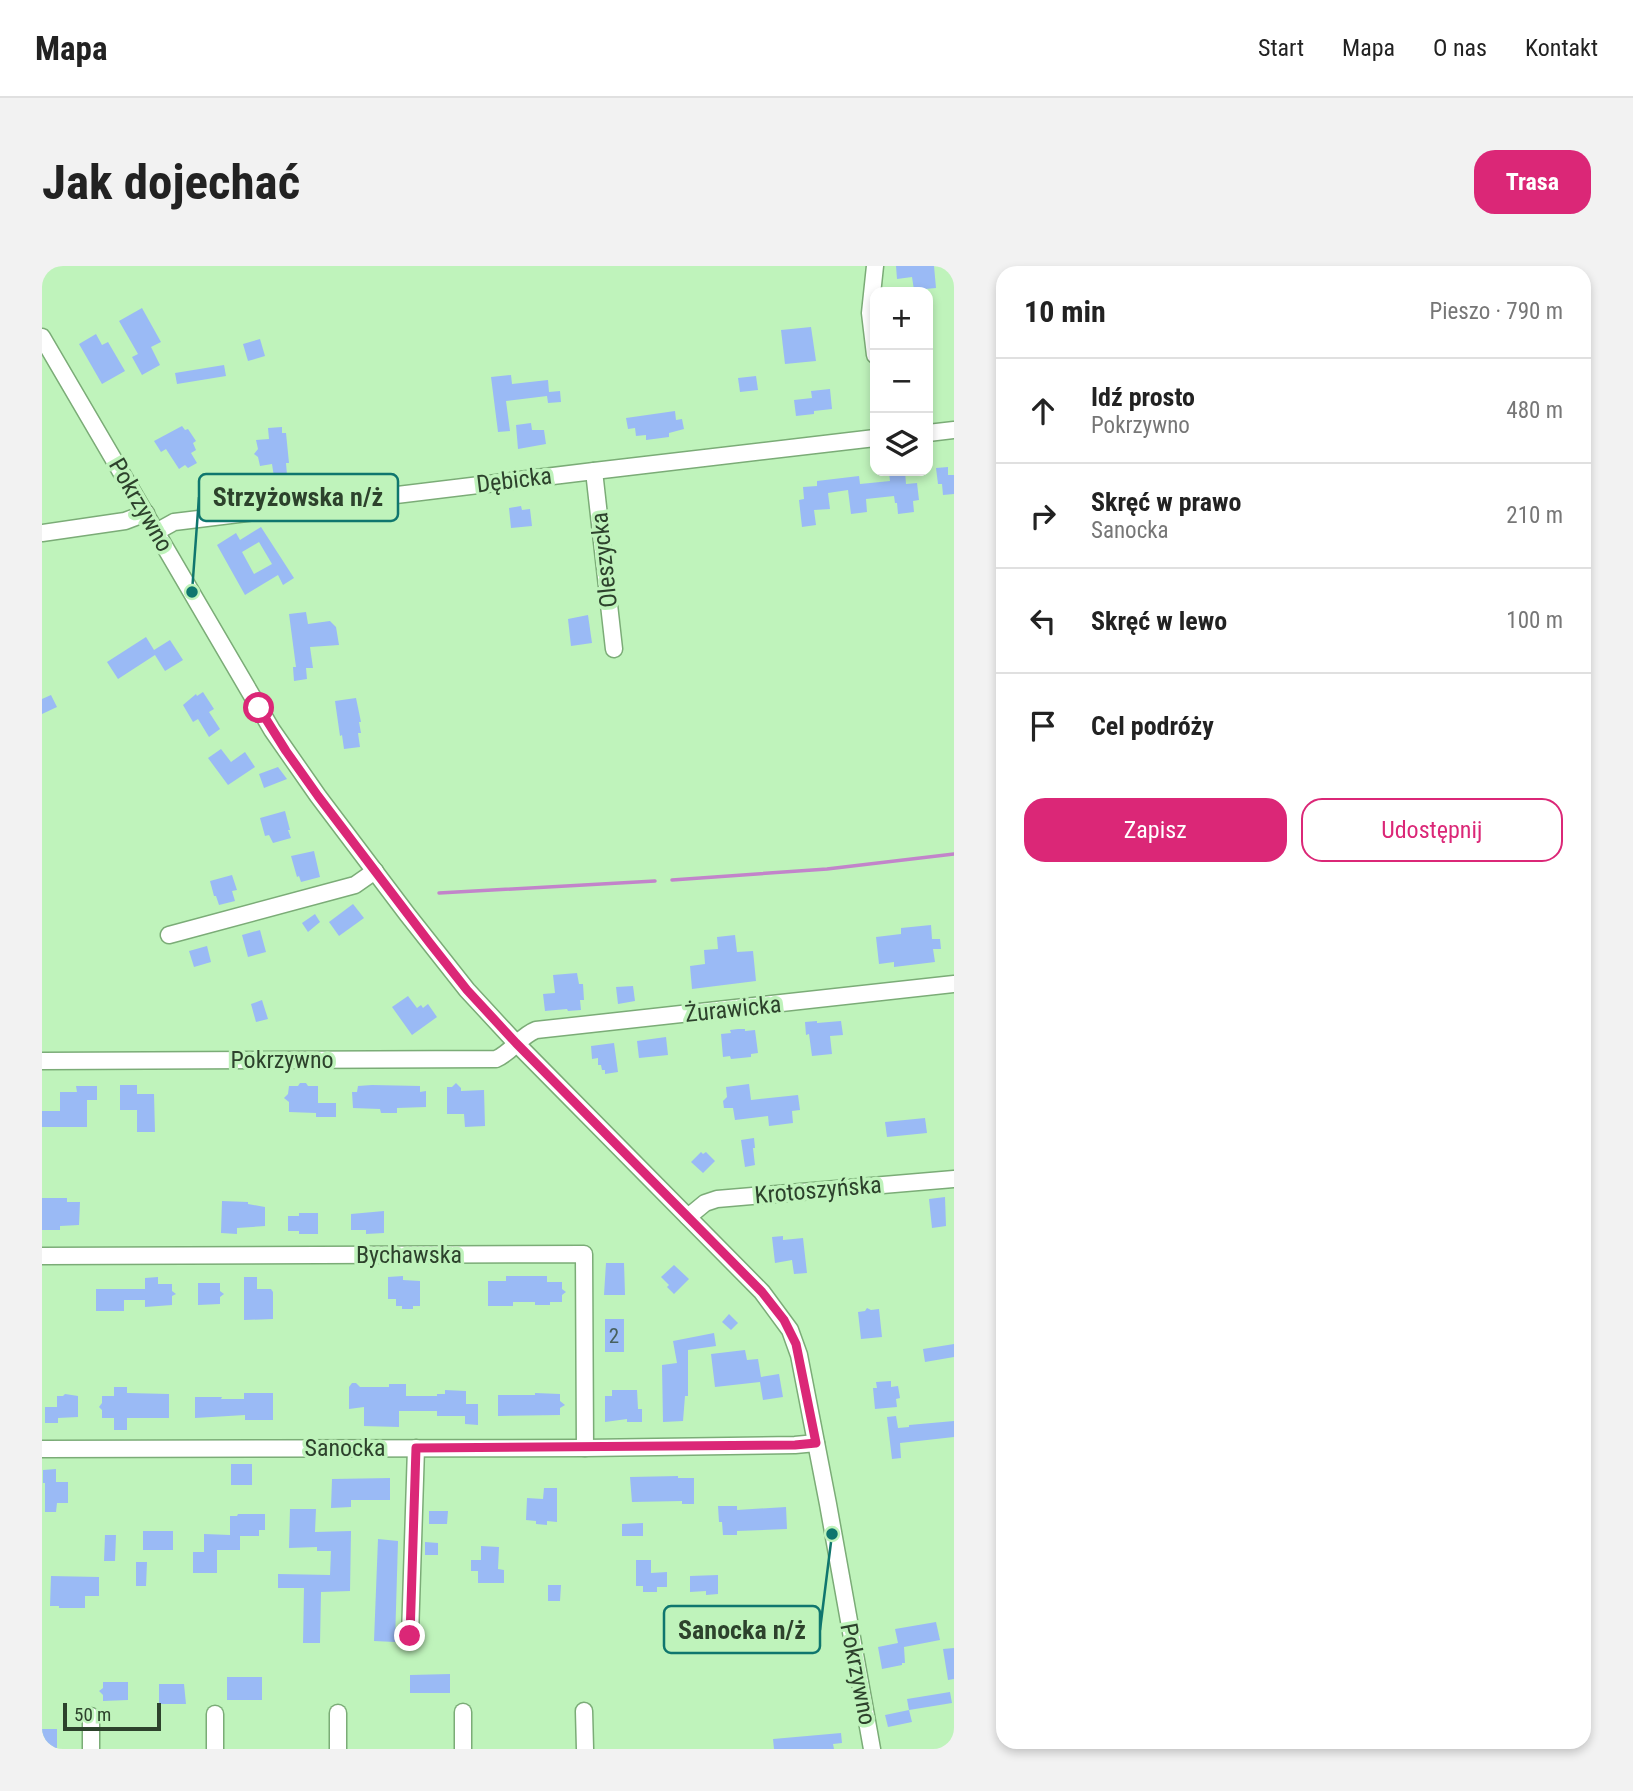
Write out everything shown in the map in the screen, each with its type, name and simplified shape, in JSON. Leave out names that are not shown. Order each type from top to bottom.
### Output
[{"type":"street","points":[[874,350],[870,313],[875,266]]},
{"type":"street","name":"Pokrzywno","points":[[42,337],[279,741],[318,796],[456,976],[516,1043],[762,1292],[790,1330],[799,1355],[872,1749]]},
{"type":"street","points":[[933,432],[954,430]]},
{"type":"street","name":"Dębicka","points":[[156,532],[174,522],[870,439]]},
{"type":"street","name":"Oleszycka","points":[[594,471],[614,649]]},
{"type":"street","points":[[42,533],[125,521],[146,513]]},
{"type":"street","points":[[169,935],[355,885],[375,870]]},
{"type":"street","name":"Żurawicka","points":[[516,1043],[536,1030],[954,984]]},
{"type":"street","name":"Pokrzywno","points":[[42,1061],[496,1059],[501,1058],[516,1043]]},
{"type":"street","name":"Krotoszyńska","points":[[688,1217],[705,1203],[717,1199],[954,1178]]},
{"type":"street","name":"Bychawska","points":[[42,1256],[584,1254],[585,1448]]},
{"type":"street","name":"Sanocka","points":[[42,1449],[585,1448],[816,1443]]},
{"type":"street","points":[[410,1636],[416,1448]]},
{"type":"street","points":[[463,1712],[463,1749]]},
{"type":"street","points":[[584,1712],[585,1749]]},
{"type":"street","points":[[338,1713],[338,1749]]},
{"type":"street","points":[[215,1714],[215,1749]]},
{"type":"street","points":[[91,1716],[91,1749]]},
{"type":"building","points":[[896,266],[934,266],[936,288],[914,287],[912,277],[897,279]]},
{"type":"building","points":[[142,308],[161,342],[151,347],[160,365],[142,375],[132,357],[138,354],[119,321]]},
{"type":"building","points":[[811,327],[816,361],[785,364],[781,330]]},
{"type":"building","points":[[96,334],[102,345],[108,342],[125,371],[102,384],[79,344]]},
{"type":"building","points":[[260,339],[265,356],[248,361],[243,344]]},
{"type":"building","points":[[224,365],[226,376],[177,384],[175,373]]},
{"type":"building","points":[[511,375],[512,384],[548,380],[549,392],[560,391],[561,402],[548,403],[547,396],[506,401],[510,431],[498,432],[491,377]]},
{"type":"building","points":[[756,376],[758,390],[740,392],[738,378]]},
{"type":"building","points":[[830,389],[832,409],[796,416],[794,400],[812,398],[811,391]]},
{"type":"building","points":[[675,411],[676,420],[682,419],[684,429],[669,433],[669,437],[646,440],[646,435],[636,436],[635,428],[628,429],[626,418]]},
{"type":"building","points":[[531,423],[532,430],[544,430],[546,444],[518,449],[516,425]]},
{"type":"building","points":[[182,426],[185,430],[188,429],[196,441],[193,443],[196,450],[191,453],[197,463],[179,469],[166,449],[161,452],[154,441]]},
{"type":"building","points":[[282,427],[282,433],[286,433],[289,463],[286,463],[287,475],[274,477],[272,464],[260,466],[258,457],[254,454],[258,449],[256,440],[269,439],[268,428]]},
{"type":"building","points":[[948,467],[948,475],[954,475],[954,494],[943,495],[936,468]]},
{"type":"building","points":[[859,476],[860,484],[890,481],[889,476],[905,476],[906,484],[917,483],[919,500],[913,501],[914,512],[898,514],[894,496],[866,499],[867,512],[851,514],[848,490],[828,493],[830,509],[814,510],[816,525],[802,527],[799,500],[804,499],[803,487],[817,486],[817,481]]},
{"type":"building","points":[[521,506],[522,510],[530,509],[532,526],[511,528],[509,508]]},
{"type":"building","points":[[261,527],[294,578],[283,585],[278,575],[245,595],[217,545],[236,533],[240,540]],"holes":[[[259,542],[272,564],[254,574],[242,552]]]},
{"type":"building","points":[[306,612],[308,624],[330,621],[336,627],[339,645],[310,647],[313,668],[306,668],[307,679],[294,681],[293,667],[296,667],[289,614]]},
{"type":"building","points":[[588,615],[592,643],[571,646],[568,619]]},
{"type":"building","points":[[146,637],[154,650],[170,640],[183,660],[165,671],[155,655],[118,679],[107,662]]},
{"type":"building","points":[[203,692],[214,709],[209,712],[220,729],[209,737],[198,719],[193,722],[183,705],[196,694],[197,696]]},
{"type":"building","points":[[51,695],[57,707],[42,714],[42,699]]},
{"type":"building","points":[[356,698],[361,722],[361,733],[358,733],[360,747],[344,749],[335,701]]},
{"type":"building","points":[[221,749],[231,762],[245,752],[255,767],[228,785],[208,758]]},
{"type":"building","points":[[278,767],[287,779],[264,788],[259,774]]},
{"type":"building","points":[[285,811],[291,838],[273,843],[269,835],[265,836],[260,818]]},
{"type":"building","points":[[314,851],[320,877],[301,882],[291,856]]},
{"type":"building","points":[[232,875],[237,890],[232,891],[235,901],[219,905],[210,881]]},
{"type":"building","points":[[353,904],[364,918],[339,936],[329,922]]},
{"type":"building","points":[[315,914],[320,922],[308,932],[302,923]]},
{"type":"building","points":[[931,925],[932,939],[940,939],[941,949],[933,949],[935,962],[894,967],[894,962],[879,964],[876,937],[901,934],[901,928]]},
{"type":"building","points":[[260,930],[266,952],[248,957],[242,935]]},
{"type":"building","points":[[735,935],[737,952],[753,951],[756,981],[692,989],[690,966],[705,964],[704,950],[718,949],[717,937]]},
{"type":"building","points":[[207,946],[211,962],[194,967],[189,951]]},
{"type":"building","points":[[577,973],[579,984],[583,984],[584,1000],[580,1000],[581,1010],[545,1011],[543,994],[555,993],[553,975]]},
{"type":"building","points":[[633,986],[635,1001],[618,1004],[616,987]]},
{"type":"building","points":[[408,996],[417,1008],[428,1004],[437,1017],[412,1035],[392,1007]]},
{"type":"building","points":[[262,1000],[268,1019],[256,1022],[251,1004]]},
{"type":"building","points":[[841,1021],[843,1035],[830,1036],[832,1054],[812,1056],[805,1022]]},
{"type":"building","points":[[745,1029],[755,1030],[758,1053],[751,1054],[751,1057],[723,1057],[721,1034]]},
{"type":"building","points":[[666,1037],[668,1055],[639,1058],[637,1041]]},
{"type":"building","points":[[614,1043],[618,1072],[605,1074],[605,1070],[598,1065],[598,1058],[592,1059],[591,1046]]},
{"type":"building","points":[[300,1083],[318,1086],[318,1103],[336,1103],[336,1117],[316,1117],[316,1113],[289,1112],[289,1102],[284,1098],[288,1094],[289,1086],[298,1086]]},
{"type":"building","points":[[456,1083],[461,1091],[484,1090],[485,1126],[465,1127],[464,1114],[447,1114],[447,1087]]},
{"type":"building","points":[[749,1084],[751,1100],[798,1095],[800,1110],[792,1111],[793,1123],[769,1126],[768,1116],[735,1120],[733,1108],[724,1108],[726,1087]]},
{"type":"building","points":[[120,1085],[137,1085],[137,1094],[154,1094],[155,1132],[137,1132],[137,1110],[120,1110]]},
{"type":"building","points":[[76,1086],[97,1086],[97,1100],[87,1100],[87,1127],[42,1127],[42,1111],[60,1111],[60,1092],[77,1092]]},
{"type":"building","points":[[358,1086],[420,1086],[420,1092],[426,1091],[426,1107],[397,1108],[397,1113],[353,1108],[352,1092],[357,1092]]},
{"type":"building","points":[[925,1118],[927,1133],[887,1137],[885,1122]]},
{"type":"building","points":[[754,1138],[755,1165],[745,1167],[741,1140]]},
{"type":"building","points":[[701,1152],[706,1152],[715,1161],[703,1173],[691,1162]]},
{"type":"building","points":[[945,1197],[946,1226],[932,1228],[929,1199]]},
{"type":"building","points":[[42,1198],[67,1198],[67,1202],[80,1202],[79,1225],[60,1226],[60,1230],[42,1230]]},
{"type":"building","points":[[222,1201],[248,1202],[265,1207],[265,1226],[237,1228],[237,1234],[221,1233]]},
{"type":"building","points":[[384,1211],[384,1233],[366,1234],[366,1230],[351,1230],[351,1214]]},
{"type":"building","points":[[299,1213],[318,1213],[318,1234],[288,1231],[288,1216],[299,1216]]},
{"type":"building","points":[[783,1236],[783,1240],[803,1238],[807,1273],[794,1274],[792,1260],[775,1263],[772,1237]]},
{"type":"building","points":[[606,1263],[624,1263],[625,1295],[604,1295]]},
{"type":"building","points":[[674,1265],[689,1279],[674,1294],[661,1277]]},
{"type":"building","points":[[403,1276],[403,1280],[420,1281],[420,1306],[413,1306],[413,1309],[402,1309],[402,1306],[396,1306],[396,1299],[388,1299],[388,1277]]},
{"type":"building","points":[[506,1276],[547,1276],[547,1282],[562,1282],[562,1289],[566,1292],[562,1295],[562,1302],[550,1302],[550,1305],[513,1302],[513,1306],[488,1306],[488,1281],[506,1281]]},
{"type":"building","points":[[158,1277],[158,1284],[172,1284],[172,1291],[176,1294],[172,1296],[172,1305],[145,1307],[145,1300],[124,1300],[124,1311],[96,1311],[96,1289],[145,1289],[145,1278]]},
{"type":"building","points":[[244,1277],[257,1277],[257,1289],[271,1289],[273,1319],[244,1320]]},
{"type":"building","points":[[198,1283],[220,1283],[220,1291],[224,1294],[220,1297],[220,1304],[198,1305]]},
{"type":"building","points":[[867,1308],[879,1309],[882,1337],[861,1339],[858,1312]]},
{"type":"building","points":[[729,1314],[738,1323],[731,1330],[722,1322]]},
{"type":"building","points":[[605,1319],[624,1319],[624,1352],[605,1352]]},
{"type":"building","points":[[714,1333],[716,1346],[688,1350],[688,1396],[685,1396],[683,1421],[663,1422],[662,1365],[677,1363],[673,1341]]},
{"type":"building","points":[[954,1344],[954,1357],[925,1362],[923,1349]]},
{"type":"building","points":[[745,1350],[747,1360],[758,1359],[761,1377],[779,1374],[783,1397],[763,1400],[760,1382],[715,1387],[711,1354]]},
{"type":"building","points":[[891,1381],[891,1387],[898,1386],[900,1398],[896,1399],[897,1407],[875,1409],[873,1388],[877,1388],[876,1382]]},
{"type":"building","points":[[352,1383],[360,1387],[406,1384],[406,1396],[437,1396],[445,1394],[445,1390],[466,1391],[466,1404],[478,1404],[478,1425],[465,1424],[465,1416],[437,1416],[437,1411],[399,1411],[399,1427],[364,1426],[364,1407],[349,1409],[349,1387]]},
{"type":"building","points":[[114,1387],[127,1387],[127,1393],[169,1394],[169,1418],[127,1418],[127,1430],[114,1430],[114,1418],[102,1418],[102,1410],[99,1407],[102,1396],[114,1396]]},
{"type":"building","points":[[612,1390],[637,1390],[642,1422],[627,1422],[627,1419],[605,1422],[605,1396],[612,1396]]},
{"type":"building","points":[[244,1393],[273,1393],[273,1420],[245,1420],[245,1415],[195,1418],[195,1397],[244,1399]]},
{"type":"building","points":[[560,1394],[560,1401],[565,1405],[560,1408],[560,1415],[498,1416],[498,1395]]},
{"type":"building","points":[[57,1396],[78,1396],[78,1417],[58,1418],[58,1423],[45,1423],[45,1407],[57,1407]]},
{"type":"building","points":[[896,1416],[898,1428],[954,1421],[954,1437],[900,1443],[901,1458],[892,1459],[887,1417]]},
{"type":"building","points":[[231,1464],[252,1464],[252,1485],[231,1485]]},
{"type":"building","points":[[56,1469],[56,1482],[68,1482],[68,1503],[57,1503],[56,1512],[45,1512],[43,1470]]},
{"type":"building","points":[[630,1477],[694,1478],[694,1504],[682,1504],[682,1501],[632,1502]]},
{"type":"building","points":[[390,1478],[390,1500],[351,1500],[351,1507],[331,1508],[332,1479]]},
{"type":"building","points":[[544,1488],[557,1488],[557,1522],[547,1521],[547,1525],[526,1520],[527,1498],[543,1499]]},
{"type":"building","points":[[718,1506],[737,1506],[737,1510],[786,1507],[787,1529],[737,1531],[737,1535],[723,1535]]},
{"type":"building","points":[[290,1509],[316,1509],[315,1532],[351,1531],[350,1591],[321,1592],[320,1643],[303,1643],[304,1588],[278,1588],[278,1574],[330,1575],[331,1551],[317,1551],[317,1547],[289,1548]]},
{"type":"building","points":[[429,1511],[448,1511],[447,1524],[429,1524]]},
{"type":"building","points":[[265,1514],[265,1530],[259,1530],[259,1536],[240,1536],[240,1550],[217,1550],[217,1573],[193,1573],[193,1552],[204,1552],[204,1534],[230,1535],[230,1516]]},
{"type":"building","points":[[643,1523],[643,1536],[622,1536],[622,1524]]},
{"type":"building","points":[[143,1531],[173,1531],[173,1550],[143,1550]]},
{"type":"building","points":[[105,1535],[116,1535],[115,1561],[104,1561]]},
{"type":"building","points":[[378,1539],[398,1541],[395,1642],[374,1641]]},
{"type":"building","points":[[425,1542],[438,1543],[438,1555],[425,1555]]},
{"type":"building","points":[[481,1546],[499,1547],[498,1569],[504,1570],[504,1583],[478,1583],[478,1571],[471,1571],[471,1560],[481,1560]]},
{"type":"building","points":[[636,1560],[651,1560],[651,1573],[667,1572],[667,1587],[657,1587],[657,1592],[643,1592],[643,1586],[636,1586]]},
{"type":"building","points":[[136,1562],[147,1562],[146,1586],[136,1586]]},
{"type":"building","points":[[718,1575],[718,1594],[706,1595],[706,1591],[690,1592],[690,1576]]},
{"type":"building","points":[[51,1576],[99,1577],[99,1596],[85,1596],[85,1608],[50,1606]]},
{"type":"building","points":[[548,1585],[561,1585],[560,1601],[548,1601]]},
{"type":"building","points":[[936,1622],[940,1640],[904,1647],[905,1663],[882,1669],[878,1647],[898,1643],[895,1629]]},
{"type":"building","points":[[954,1648],[954,1679],[948,1680],[943,1649]]},
{"type":"building","points":[[450,1674],[450,1693],[410,1693],[410,1675]]},
{"type":"building","points":[[227,1677],[262,1677],[262,1700],[227,1700]]},
{"type":"building","points":[[103,1682],[128,1682],[128,1700],[103,1701],[103,1695],[99,1691],[103,1688]]},
{"type":"building","points":[[159,1684],[184,1684],[186,1704],[159,1704]]},
{"type":"building","points":[[950,1692],[952,1703],[909,1710],[907,1699]]},
{"type":"building","points":[[909,1710],[912,1722],[888,1727],[885,1715]]},
{"type":"building","points":[[42,1729],[57,1729],[57,1749],[42,1749]]},
{"type":"building","points":[[841,1733],[842,1743],[833,1744],[834,1749],[774,1749],[773,1739]]},
{"type":"waterway","points":[[672,880],[827,869],[954,854]]},
{"type":"waterway","points":[[439,893],[655,881]]},
{"type":"place","name":"Strzyżowska n/ż","points":[[192,592]]},
{"type":"place","name":"Sanocka n/ż","points":[[832,1534]]},
{"type":"route","points":[[259,708],[318,796],[467,990],[774,1306],[796,1344],[816,1443],[585,1448],[416,1448],[410,1636]]}]
